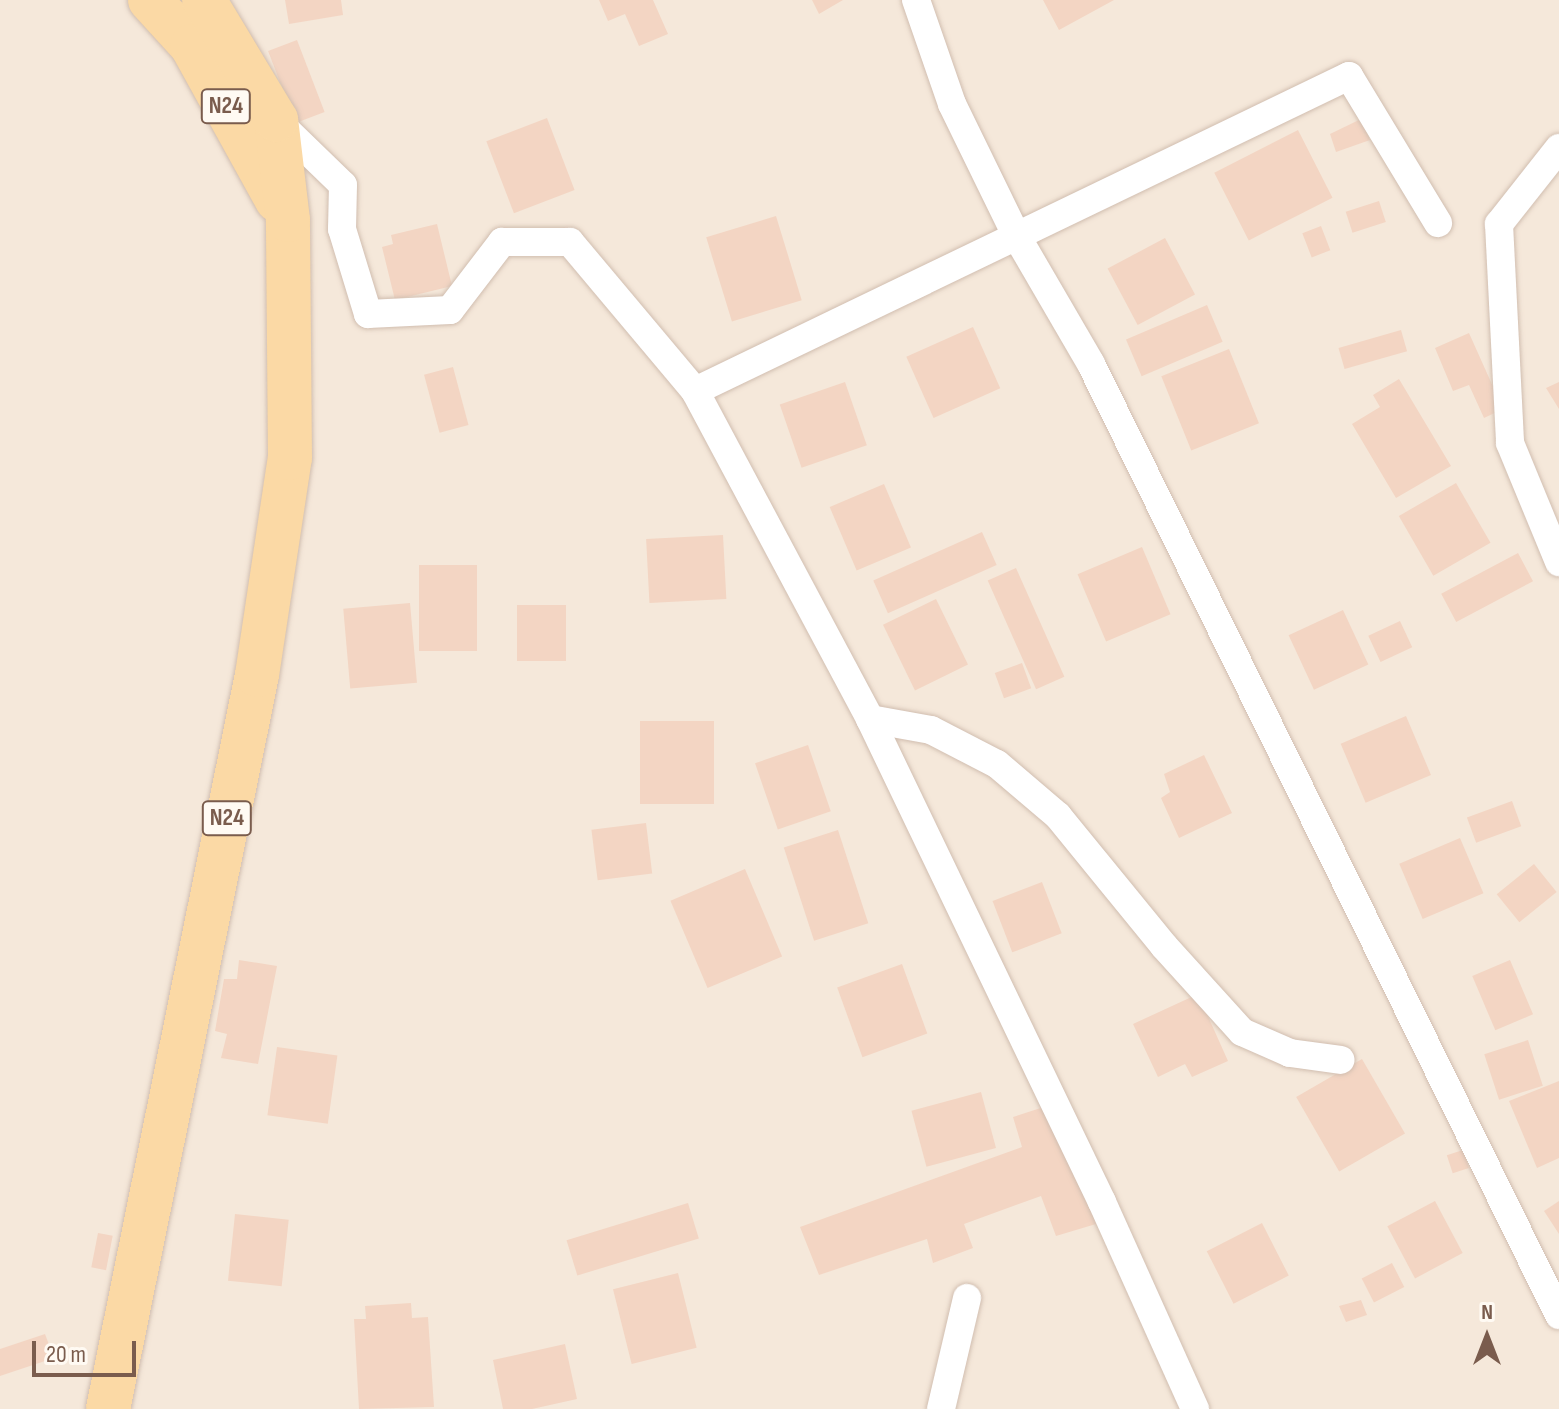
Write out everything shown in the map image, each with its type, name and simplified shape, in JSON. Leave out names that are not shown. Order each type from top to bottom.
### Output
[{"type":"main road","name":"N24","points":[[150,0],[192,46],[288,220]]},
{"type":"main road","name":"N24","points":[[108,1409],[257,675],[290,458],[288,220],[276,120],[204,0]]},
{"type":"street","points":[[916,0],[952,104],[1016,235],[1091,364],[1559,1315]]},
{"type":"street","points":[[695,391],[1349,76],[1438,223]]},
{"type":"street","points":[[276,120],[343,185],[342,229],[368,314],[450,310],[502,242],[570,242],[695,391],[870,719],[1102,1202],[1195,1409]]},
{"type":"street","points":[[1559,148],[1499,224],[1510,443],[1559,562]]},
{"type":"street","points":[[870,719],[931,730],[997,764],[1058,816],[1164,946],[1242,1032],[1290,1053],[1341,1060]]},
{"type":"street","points":[[941,1409],[967,1298]]},
{"type":"shaded area","points":[[0,0],[1559,0],[1559,1409],[0,1409]]},
{"type":"building","points":[[285,0],[341,0],[343,15],[289,24]]},
{"type":"building","points":[[599,0],[653,0],[668,34],[639,46],[625,14],[608,21]]},
{"type":"building","points":[[812,0],[843,0],[819,14]]},
{"type":"building","points":[[1043,0],[1114,0],[1059,30]]},
{"type":"building","points":[[297,40],[325,112],[296,123],[268,51]]},
{"type":"building","points":[[547,118],[575,190],[514,213],[486,141]]},
{"type":"building","points":[[1361,119],[1370,140],[1336,152],[1330,134]]},
{"type":"building","points":[[1298,130],[1333,198],[1249,240],[1214,173]]},
{"type":"building","points":[[1379,201],[1386,222],[1353,233],[1346,212]]},
{"type":"building","points":[[776,216],[802,300],[732,321],[706,237]]},
{"type":"building","points":[[437,224],[452,286],[395,300],[382,247],[393,244],[391,235]]},
{"type":"building","points":[[1321,226],[1330,250],[1312,257],[1302,233]]},
{"type":"building","points":[[1165,238],[1195,295],[1138,325],[1108,269]]},
{"type":"building","points":[[1207,305],[1223,342],[1142,376],[1126,339]]},
{"type":"building","points":[[973,327],[1000,388],[934,418],[906,357]]},
{"type":"building","points":[[1401,330],[1407,351],[1345,369],[1339,348]]},
{"type":"building","points":[[1469,333],[1503,409],[1484,418],[1469,385],[1453,391],[1435,348]]},
{"type":"building","points":[[1229,349],[1259,423],[1191,451],[1161,376]]},
{"type":"building","points":[[453,367],[469,425],[440,433],[424,375]]},
{"type":"building","points":[[1399,379],[1451,466],[1396,498],[1352,424],[1380,407],[1373,395]]},
{"type":"building","points":[[845,382],[867,445],[802,468],[780,404]]},
{"type":"building","points":[[1559,382],[1559,409],[1546,388]]},
{"type":"building","points":[[1456,483],[1490,543],[1433,576],[1399,516]]},
{"type":"building","points":[[884,484],[911,548],[857,571],[830,507]]},
{"type":"building","points":[[982,532],[997,565],[888,613],[873,580]]},
{"type":"building","points":[[723,535],[726,599],[649,603],[646,539]]},
{"type":"building","points":[[1142,547],[1171,614],[1106,642],[1078,574]]},
{"type":"building","points":[[1518,553],[1533,581],[1456,622],[1441,594]]},
{"type":"building","points":[[419,565],[477,565],[477,651],[419,651]]},
{"type":"building","points":[[1016,568],[1064,677],[1036,689],[988,581]]},
{"type":"building","points":[[936,599],[968,665],[915,690],[883,625]]},
{"type":"building","points":[[410,603],[417,683],[350,689],[343,609]]},
{"type":"building","points":[[517,605],[566,605],[566,661],[517,661]]},
{"type":"building","points":[[1343,610],[1368,664],[1314,690],[1289,635]]},
{"type":"building","points":[[1400,621],[1412,647],[1381,662],[1368,636]]},
{"type":"building","points":[[1022,663],[1031,688],[1004,698],[995,673]]},
{"type":"building","points":[[1406,716],[1431,775],[1366,803],[1341,744]]},
{"type":"building","points":[[640,721],[714,721],[714,804],[640,804]]},
{"type":"building","points":[[808,745],[831,811],[778,829],[755,763]]},
{"type":"building","points":[[1204,755],[1232,813],[1179,838],[1161,798],[1170,792],[1164,774]]},
{"type":"building","points":[[1512,801],[1521,826],[1476,843],[1467,817]]},
{"type":"building","points":[[646,823],[652,874],[598,880],[591,830]]},
{"type":"building","points":[[838,830],[868,923],[814,941],[784,848]]},
{"type":"building","points":[[1460,838],[1483,893],[1423,919],[1399,864]]},
{"type":"building","points":[[1534,864],[1557,892],[1519,922],[1497,894]]},
{"type":"building","points":[[745,869],[782,956],[708,988],[670,901]]},
{"type":"building","points":[[1042,882],[1062,933],[1012,952],[993,901]]},
{"type":"building","points":[[239,960],[277,966],[258,1064],[221,1058],[227,1034],[215,1031],[224,979],[237,979]]},
{"type":"building","points":[[1510,960],[1533,1014],[1495,1030],[1472,976]]},
{"type":"building","points":[[902,964],[927,1034],[862,1057],[837,988]]},
{"type":"building","points":[[1198,994],[1228,1061],[1192,1077],[1185,1064],[1158,1077],[1133,1024]]},
{"type":"building","points":[[1528,1040],[1543,1086],[1499,1100],[1484,1054]]},
{"type":"building","points":[[277,1047],[337,1055],[328,1124],[267,1115]]},
{"type":"building","points":[[1362,1059],[1405,1133],[1339,1171],[1296,1097]]},
{"type":"building","points":[[1559,1081],[1559,1158],[1537,1168],[1509,1101]]},
{"type":"building","points":[[981,1092],[996,1148],[926,1167],[911,1111]]},
{"type":"building","points":[[1053,1104],[1096,1224],[1056,1236],[1041,1196],[964,1224],[973,1248],[933,1263],[927,1239],[819,1275],[800,1227],[1022,1147],[1013,1117]]},
{"type":"building","points":[[1463,1150],[1469,1168],[1453,1173],[1447,1155]]},
{"type":"building","points":[[1435,1201],[1463,1253],[1415,1278],[1387,1226]]},
{"type":"building","points":[[1559,1201],[1559,1234],[1544,1211]]},
{"type":"building","points":[[688,1203],[699,1238],[577,1276],[567,1240]]},
{"type":"building","points":[[235,1214],[289,1220],[282,1286],[228,1281]]},
{"type":"building","points":[[1262,1223],[1289,1276],[1234,1304],[1207,1251]]},
{"type":"building","points":[[98,1233],[113,1236],[106,1270],[91,1267]]},
{"type":"building","points":[[1392,1263],[1404,1287],[1374,1302],[1362,1278]]},
{"type":"building","points":[[678,1273],[697,1348],[632,1364],[613,1289]]},
{"type":"building","points":[[1361,1300],[1367,1315],[1346,1322],[1339,1306]]},
{"type":"building","points":[[411,1303],[412,1318],[428,1317],[434,1407],[359,1409],[354,1319],[366,1319],[365,1306]]},
{"type":"building","points":[[45,1334],[54,1358],[0,1376],[0,1349]]},
{"type":"building","points":[[565,1344],[577,1399],[532,1409],[503,1409],[493,1360]]}]
